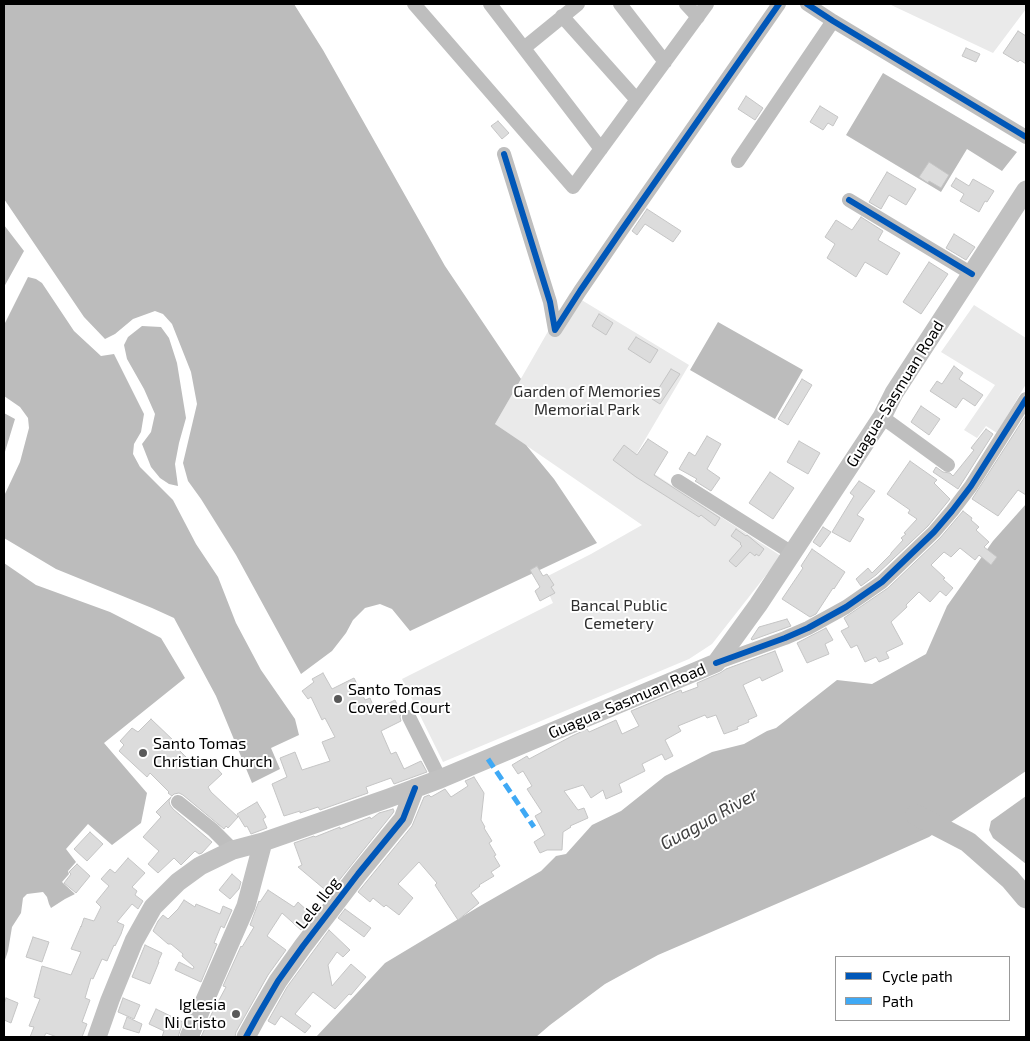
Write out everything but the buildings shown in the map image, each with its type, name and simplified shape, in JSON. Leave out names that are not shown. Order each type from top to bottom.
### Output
[{"type":"main road","name":"Guagua-Sasmuan Road","points":[[97,1037],[134,942],[153,908],[178,882],[200,866],[233,850],[263,842],[440,779],[716,663],[758,605],[882,417],[894,393],[1026,190]]},
{"type":"main road","name":"Lele Ilog","points":[[246,1037],[278,981],[303,946],[403,819],[415,788]]},
{"type":"main road","points":[[189,1037],[246,906],[263,842]]},
{"type":"street","points":[[414,4],[573,187],[708,4]]},
{"type":"street","points":[[491,4],[601,149]]},
{"type":"street","points":[[524,48],[578,4]]},
{"type":"street","points":[[620,4],[665,62]]},
{"type":"street","points":[[686,4],[698,17]]},
{"type":"street","points":[[504,154],[550,302],[555,330],[621,231],[779,4]]},
{"type":"street","points":[[807,4],[832,21],[1026,137]]},
{"type":"street","points":[[562,16],[637,100]]},
{"type":"street","points":[[738,161],[832,21]]},
{"type":"street","points":[[849,200],[972,274]]},
{"type":"street","points":[[716,663],[808,628],[846,607],[882,582],[934,532],[952,511],[971,486],[1026,399]]},
{"type":"street","points":[[882,417],[948,465]]},
{"type":"street","points":[[678,481],[792,553]]},
{"type":"street","points":[[410,718],[440,779]]},
{"type":"street","points":[[178,802],[213,830],[233,850]]},
{"type":"green space","points":[[889,4],[1026,4],[1026,9],[993,53]]},
{"type":"green space","points":[[570,293],[689,365],[633,460],[781,556],[712,644],[689,659],[443,762],[402,679],[553,603],[542,579],[642,525],[495,424]]},
{"type":"green space","points":[[974,305],[1026,338],[1026,384],[997,433],[986,426],[977,438],[964,430],[995,385],[941,352]]},
{"type":"water","points":[[4,4],[294,4],[323,50],[445,266],[521,379],[495,424],[526,445],[554,479],[597,543],[410,631],[392,609],[380,604],[365,608],[353,620],[332,651],[301,674],[236,555],[188,481],[183,463],[197,404],[191,372],[172,324],[163,314],[155,311],[133,319],[115,334],[105,339],[84,317],[4,199]]},
{"type":"water","points":[[883,73],[1017,152],[1002,171],[967,149],[941,192],[846,135]]},
{"type":"water","points":[[4,225],[24,251],[4,287]]},
{"type":"water","points":[[28,277],[42,283],[74,331],[101,356],[114,354],[144,414],[141,432],[134,444],[133,454],[140,467],[173,500],[196,544],[218,577],[236,623],[261,670],[295,719],[299,735],[271,748],[280,769],[252,783],[216,696],[174,618],[56,569],[4,538],[4,496],[20,462],[29,428],[28,418],[20,407],[4,396],[4,325]]},
{"type":"water","points":[[718,322],[803,370],[775,419],[690,370]]},
{"type":"water","points":[[142,326],[161,327],[169,338],[177,363],[186,418],[175,464],[178,486],[169,484],[160,478],[151,467],[142,444],[151,432],[155,414],[144,389],[127,359],[124,345],[128,337]]},
{"type":"water","points":[[4,413],[15,419],[4,455]]},
{"type":"water","name":"Guagua River","points":[[1026,504],[1026,771],[929,837],[658,955],[605,984],[536,1037],[316,1037],[385,963],[541,871],[556,856],[566,854],[592,825],[621,811],[665,776],[712,752],[744,744],[776,728],[837,680],[872,684],[926,654],[947,606],[993,541]]},
{"type":"water","points":[[4,563],[36,585],[110,612],[161,638],[185,678],[104,743],[147,793],[141,823],[112,845],[88,824],[66,849],[76,862],[62,882],[75,894],[51,908],[43,892],[27,894],[23,898],[21,913],[12,927],[4,963]]},
{"type":"water","points":[[1026,796],[1026,864],[993,838],[989,830],[991,821]]},
{"type":"waterway","points":[[916,815],[968,842],[1010,879],[1026,898]]},
{"type":"marked path","points":[[488,759],[534,827]]},
{"type":"cycle path","points":[[504,154],[550,302],[555,330],[621,231],[779,4]]},
{"type":"cycle path","points":[[807,4],[1026,137]]},
{"type":"cycle path","points":[[849,200],[972,274]]},
{"type":"cycle path","points":[[716,663],[808,628],[846,607],[882,582],[934,532],[952,511],[971,486],[1026,399]]},
{"type":"cycle path","points":[[246,1037],[278,981],[303,946],[403,819],[415,788]]},
{"type":"place","name":"Santo Tomas Covered Court","points":[[338,699]]},
{"type":"place","name":"Santo Tomas Christian Church","points":[[143,753]]},
{"type":"place","name":"Iglesia Ni Cristo","points":[[236,1014]]},
{"type":"park label","name":"Garden of Memories Memorial Park","points":[[587,401]]},
{"type":"park label","name":"Bancal Public Cemetery","points":[[619,615]]}]
